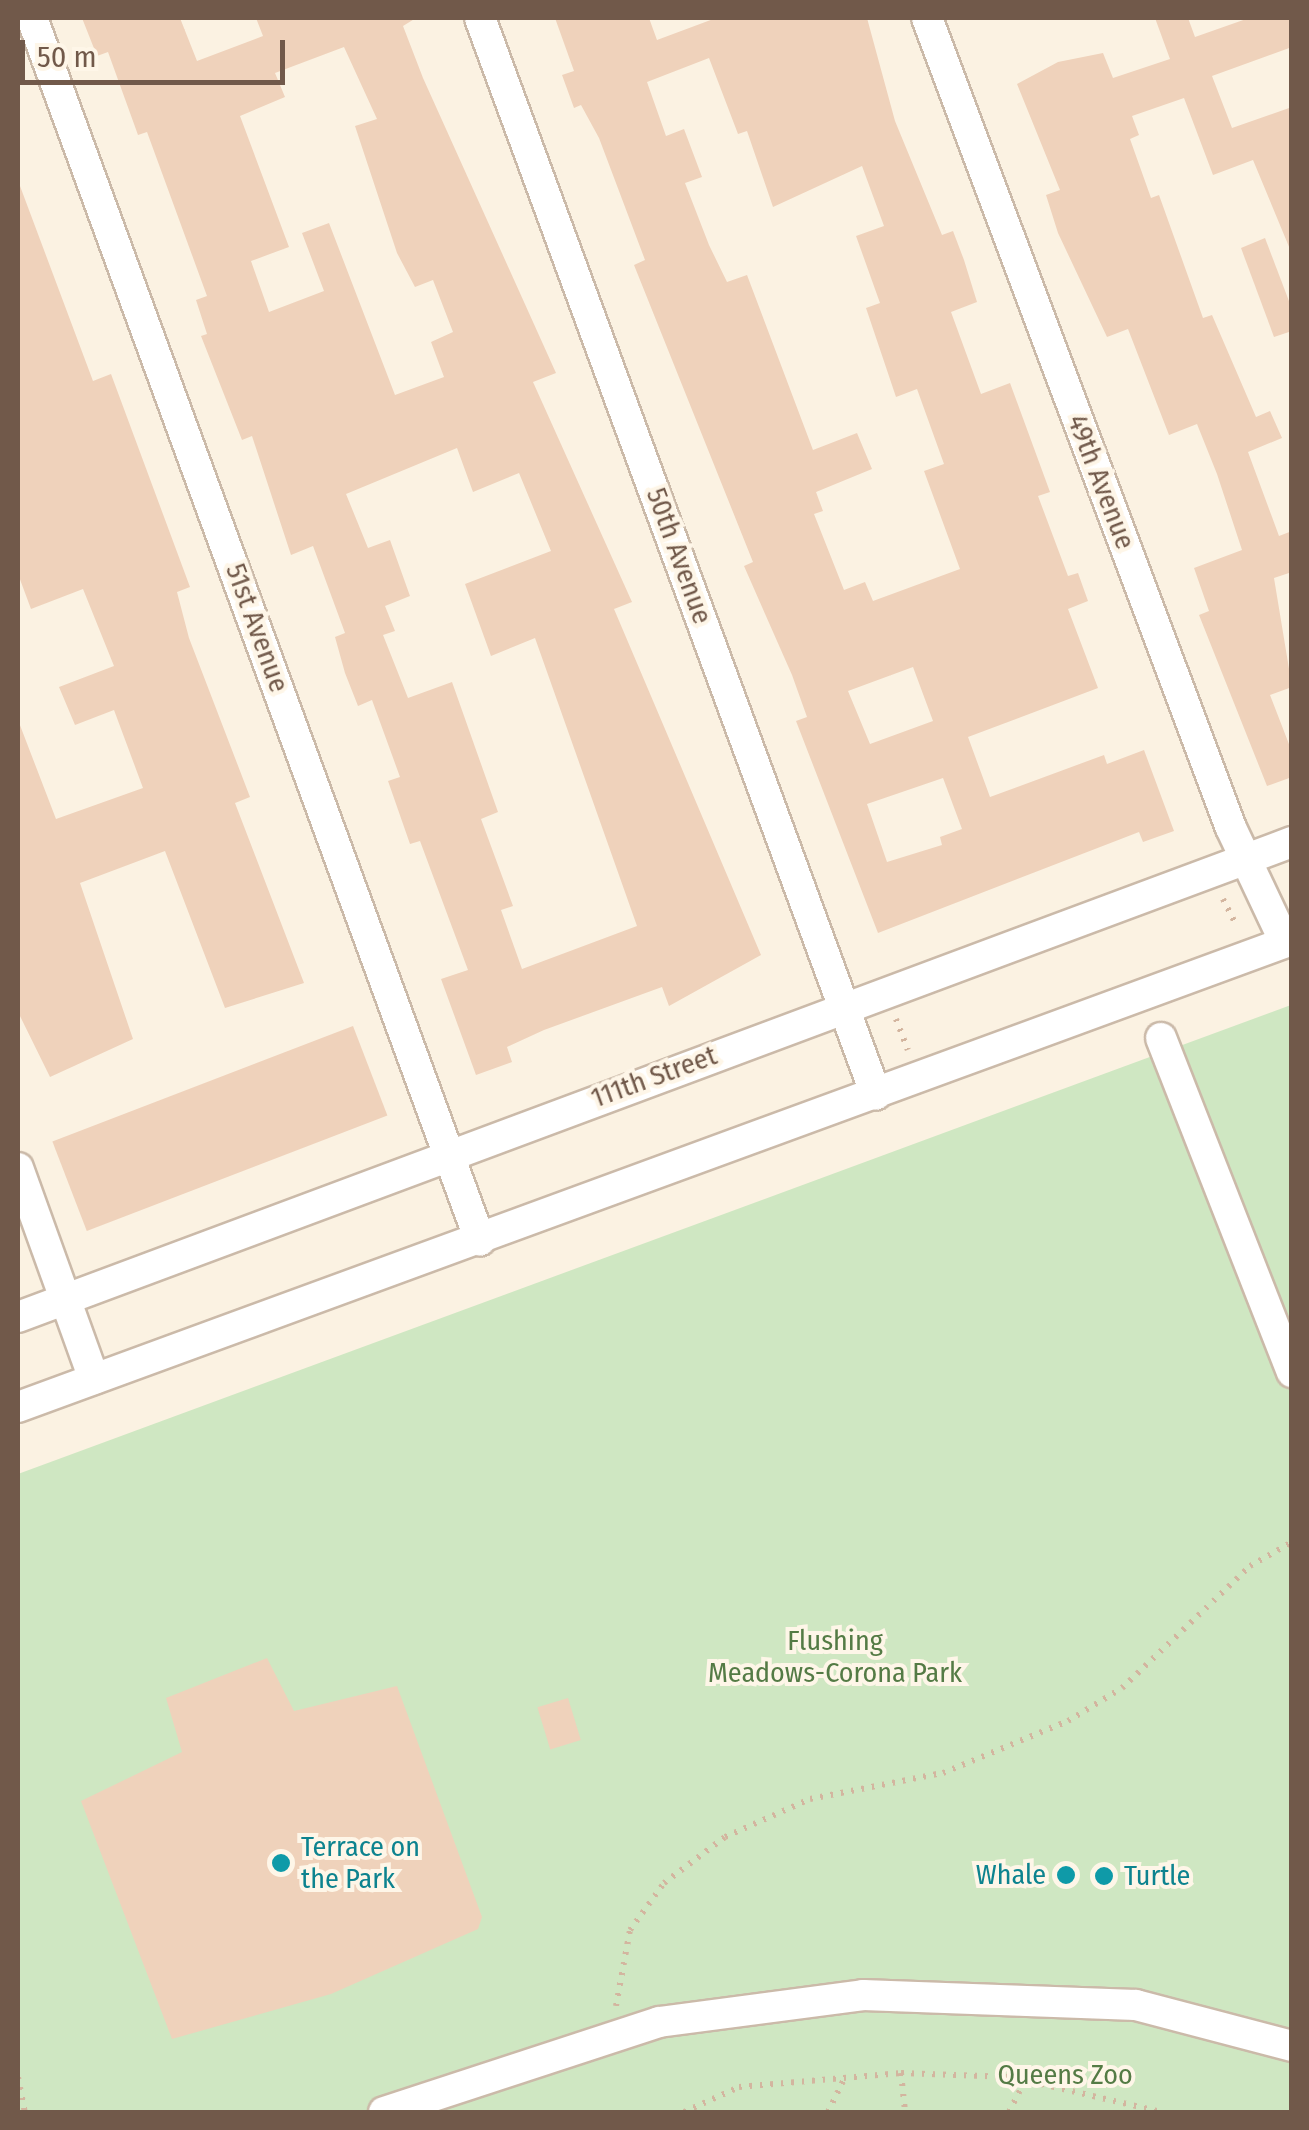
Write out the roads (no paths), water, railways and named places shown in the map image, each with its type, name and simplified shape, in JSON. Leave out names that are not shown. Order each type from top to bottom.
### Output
[{"type":"street","name":"51st Avenue","points":[[32,18],[480,1240]]},
{"type":"street","name":"50th Avenue","points":[[480,18],[876,1094]]},
{"type":"street","name":"49th Avenue","points":[[927,18],[1246,859],[1288,941]]},
{"type":"street","name":"111th Street","points":[[18,1317],[1292,842]]},
{"type":"street","points":[[18,1407],[1288,941]]},
{"type":"street","points":[[1161,1038],[1292,1372]]},
{"type":"street","points":[[18,1168],[94,1380]]},
{"type":"street","points":[[384,2112],[659,2022],[862,1995],[1057,1996],[1136,2005],[1292,2046]]},
{"type":"place","name":"Terrace on the Park","points":[[281,1863]]},
{"type":"place","name":"Whale","points":[[1066,1875]]},
{"type":"place","name":"Turtle","points":[[1104,1876]]},
{"type":"park label","name":"Flushing Meadows-Corona Park","points":[[835,1657]]},
{"type":"park label","name":"Queens Zoo","points":[[1065,2075]]}]
